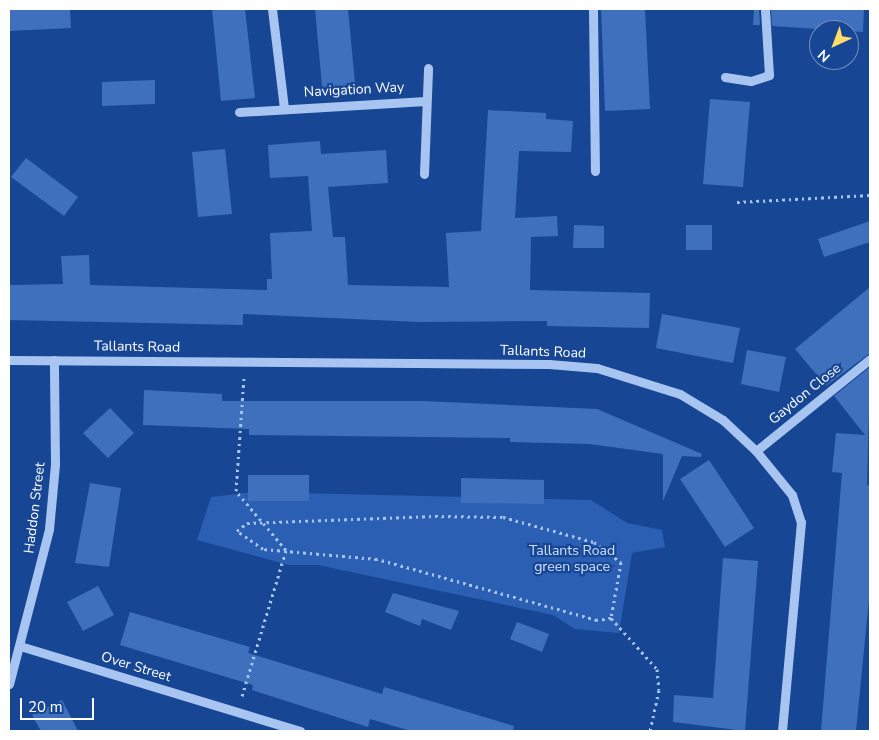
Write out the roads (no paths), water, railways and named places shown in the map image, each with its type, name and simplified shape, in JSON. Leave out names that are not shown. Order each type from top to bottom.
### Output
[{"type":"street","points":[[272,9],[284,108]]},
{"type":"street","points":[[593,9],[595,170]]},
{"type":"street","points":[[725,77],[751,81],[769,75],[765,9]]},
{"type":"street","points":[[424,174],[428,68]]},
{"type":"street","name":"Navigation Way","points":[[239,112],[426,101]]},
{"type":"street","name":"Gaydon Close","points":[[756,450],[870,359]]},
{"type":"street","name":"Tallants Road","points":[[9,360],[597,368],[680,394],[724,420],[756,450],[792,495],[801,522],[782,731]]},
{"type":"street","name":"Haddon Street","points":[[9,684],[49,530],[55,464],[54,360]]},
{"type":"street","name":"Over Street","points":[[20,646],[300,731]]},
{"type":"park label","name":"Tallants Road green space","points":[[572,560]]}]
